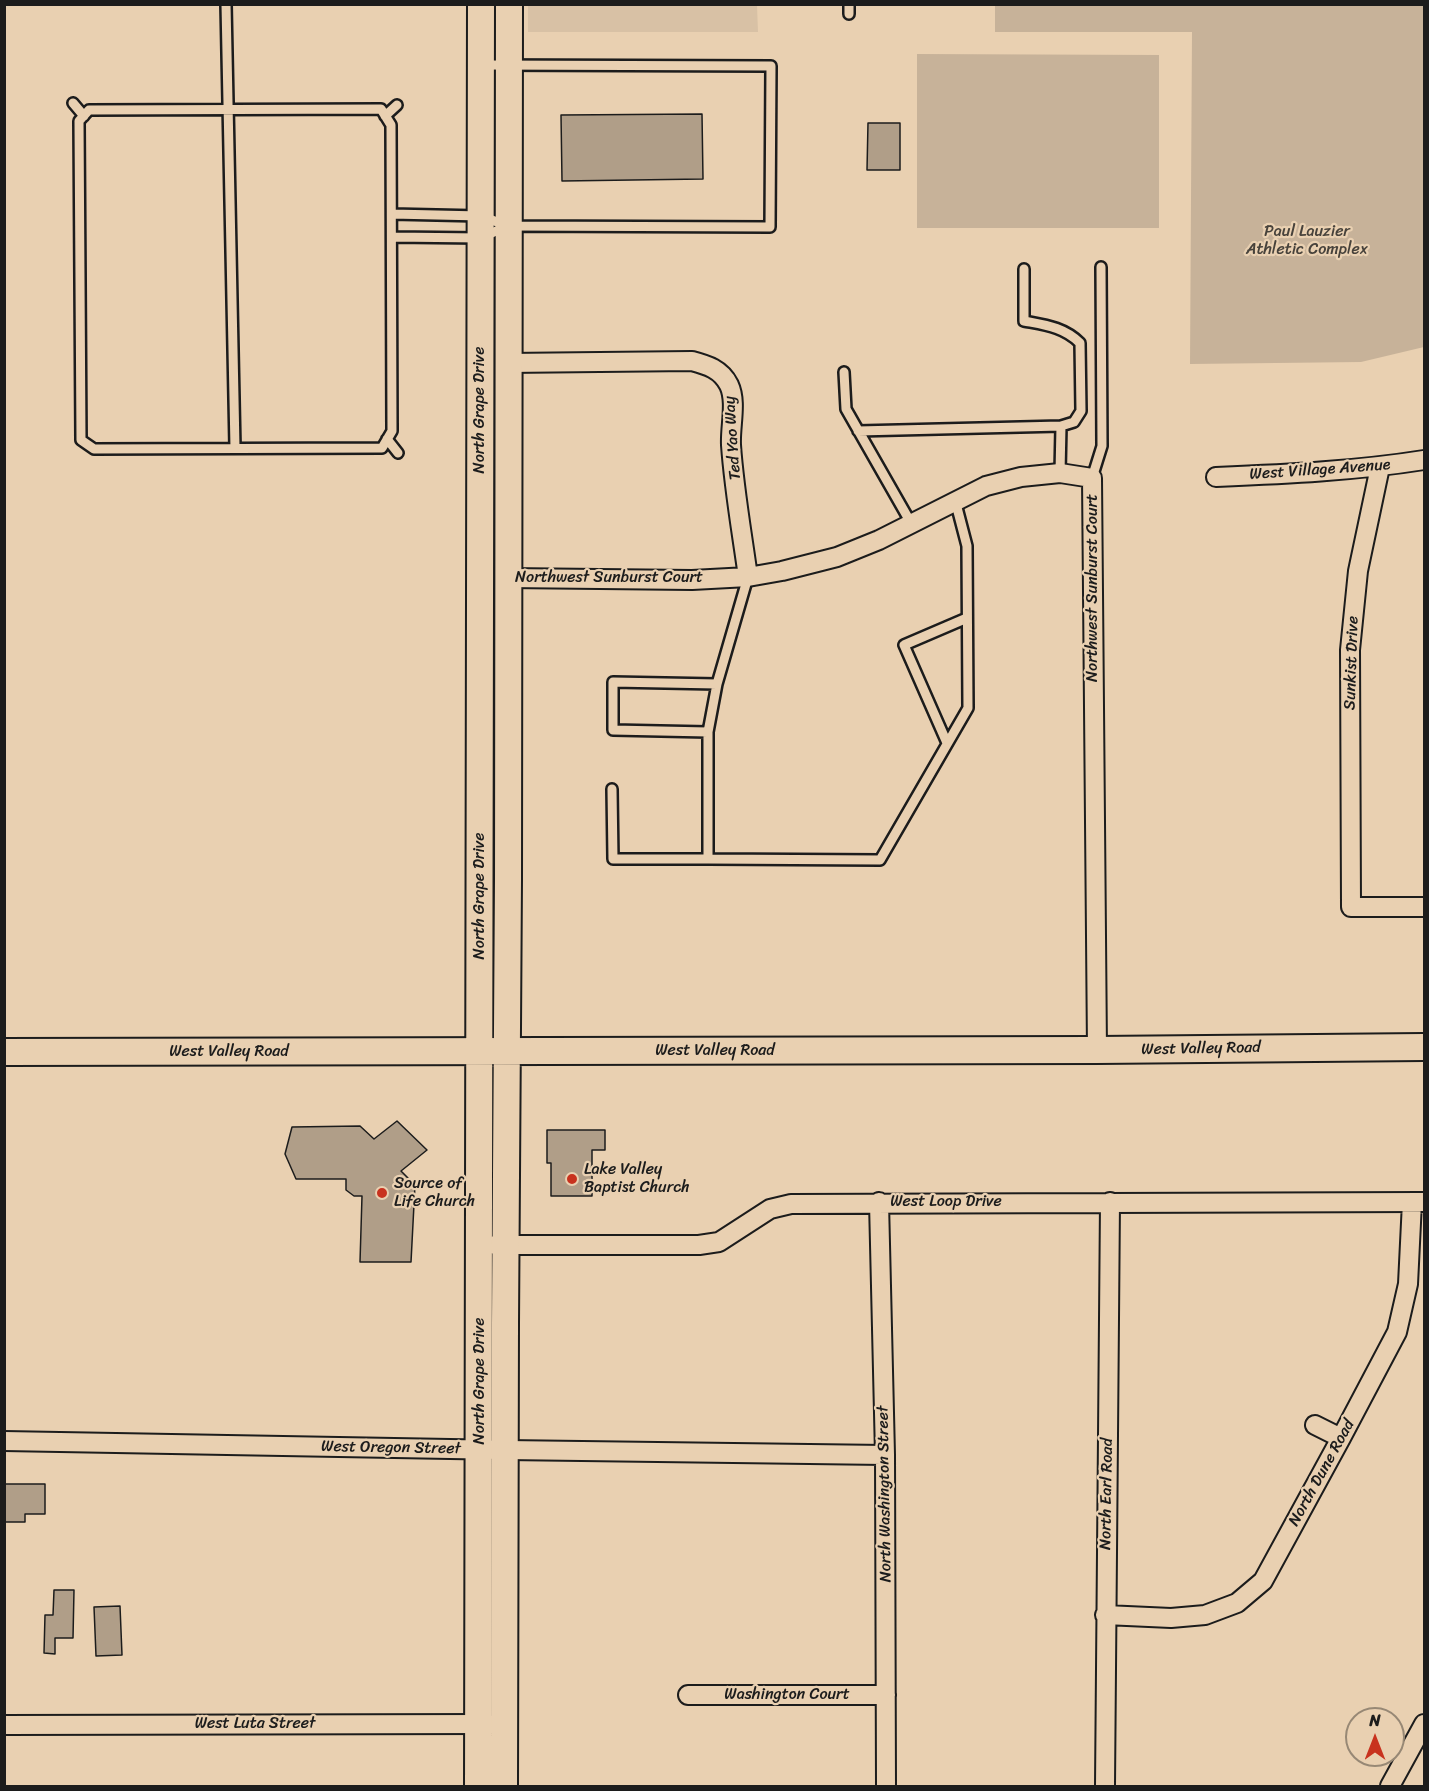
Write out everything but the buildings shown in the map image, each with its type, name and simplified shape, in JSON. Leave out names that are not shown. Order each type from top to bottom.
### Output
[{"type":"main road","name":"North Grape Drive","points":[[478,1786],[481,4]]},
{"type":"main road","name":"North Grape Drive","points":[[504,1786],[505,1245],[508,1052],[508,4]]},
{"type":"main road","name":"West Valley Road","points":[[4,1052],[1097,1050],[1425,1047]]},
{"type":"street","name":"Ted Yao Way","points":[[507,363],[692,361],[719,366],[730,387],[732,400],[731,444],[748,578]]},
{"type":"street","name":"West Village Avenue","points":[[1216,477],[1299,474],[1380,467],[1425,460]]},
{"type":"street","name":"Sunkist Drive","points":[[1380,467],[1358,571],[1350,650],[1350,860],[1347,911],[1425,907]]},
{"type":"street","name":"Northwest Sunburst Court","points":[[507,578],[692,580],[748,578],[837,556],[879,540],[986,486],[1021,477],[1060,474],[1092,478],[1097,1050]]},
{"type":"street","name":"North Washington Street","points":[[879,1202],[885,1455],[886,1786]]},
{"type":"street","name":"North Earl Road","points":[[1105,1786],[1110,1202]]},
{"type":"street","name":"West Loop Drive","points":[[479,1244],[699,1245],[719,1242],[770,1209],[790,1204],[1418,1202]]},
{"type":"street","name":"North Dune Road","points":[[1105,1615],[1182,1617],[1205,1615],[1237,1603],[1263,1581],[1397,1332],[1408,1284],[1418,1202]]},
{"type":"street","points":[[1315,1425],[1341,1438]]},
{"type":"street","name":"West Oregon Street","points":[[4,1441],[885,1455]]},
{"type":"street","name":"Washington Court","points":[[688,1695],[886,1695]]},
{"type":"street","points":[[1390,1786],[1425,1724]]},
{"type":"street","name":"West Luta Street","points":[[4,1725],[505,1725]]},
{"type":"lane","points":[[226,4],[235,448]]},
{"type":"lane","points":[[392,237],[508,226],[770,227],[771,66],[481,65]]},
{"type":"lane","points":[[73,102],[84,116]]},
{"type":"lane","points":[[386,116],[397,105]]},
{"type":"lane","points":[[381,109],[391,125],[392,214],[392,431],[382,448],[94,449],[81,440],[79,121],[84,116],[89,110],[381,109]]},
{"type":"lane","points":[[392,214],[481,227],[508,226]]},
{"type":"lane","points":[[1092,478],[1102,446],[1101,267]]},
{"type":"lane","points":[[858,431],[1061,426],[1074,422],[1081,411],[1080,343],[1071,334],[1058,328],[1024,321],[1024,269]]},
{"type":"lane","points":[[844,372],[846,409],[911,523]]},
{"type":"lane","points":[[1060,474],[1061,426]]},
{"type":"lane","points":[[387,439],[398,453]]},
{"type":"lane","points":[[612,789],[613,859],[880,860],[968,708],[967,546],[956,500]]},
{"type":"lane","points":[[708,859],[708,732],[717,684],[748,578]]},
{"type":"lane","points":[[947,743],[903,645],[967,618]]},
{"type":"lane","points":[[708,732],[613,730],[613,682],[717,684]]},
{"type":"shaded area","points":[[528,5],[757,5],[758,32],[528,32]]},
{"type":"green space","name":"Paul Lauzier Athletic Complex","points":[[995,5],[1424,5],[1424,347],[1361,362],[1190,364],[1192,32],[995,32]]},
{"type":"green space","points":[[917,54],[1159,55],[1159,228],[917,228]]},
{"type":"place","name":"Lake Valley Baptist Church","points":[[572,1179]]},
{"type":"place","name":"Source of Life Church","points":[[382,1193]]}]
